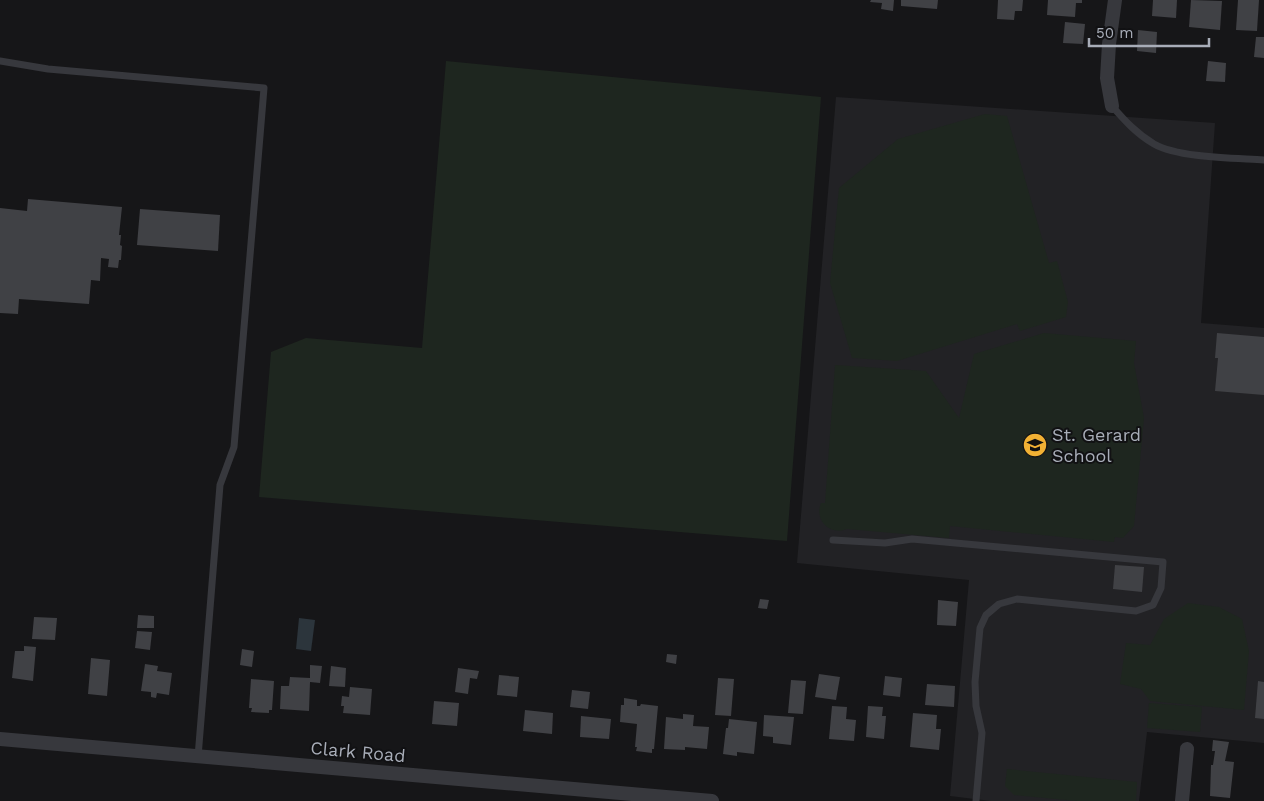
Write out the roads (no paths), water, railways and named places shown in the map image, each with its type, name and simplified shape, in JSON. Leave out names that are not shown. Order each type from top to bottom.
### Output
[{"type":"street","points":[[1112,106],[1106,78],[1115,0]]},
{"type":"street","name":"Clark Road","points":[[0,739],[712,801]]},
{"type":"street","points":[[1182,801],[1187,749]]},
{"type":"lane","points":[[0,61],[48,69],[264,88],[234,448],[220,485],[198,757]]},
{"type":"lane","points":[[1112,106],[1138,134],[1156,145],[1176,153],[1264,160]]},
{"type":"lane","points":[[833,540],[884,543],[912,539],[1163,562],[1161,588],[1153,605],[1136,611],[1017,599],[999,604],[986,615],[980,628],[975,682],[976,706],[982,733],[976,801]]},
{"type":"place","name":"St. Gerard School","points":[[1035,445]]}]
